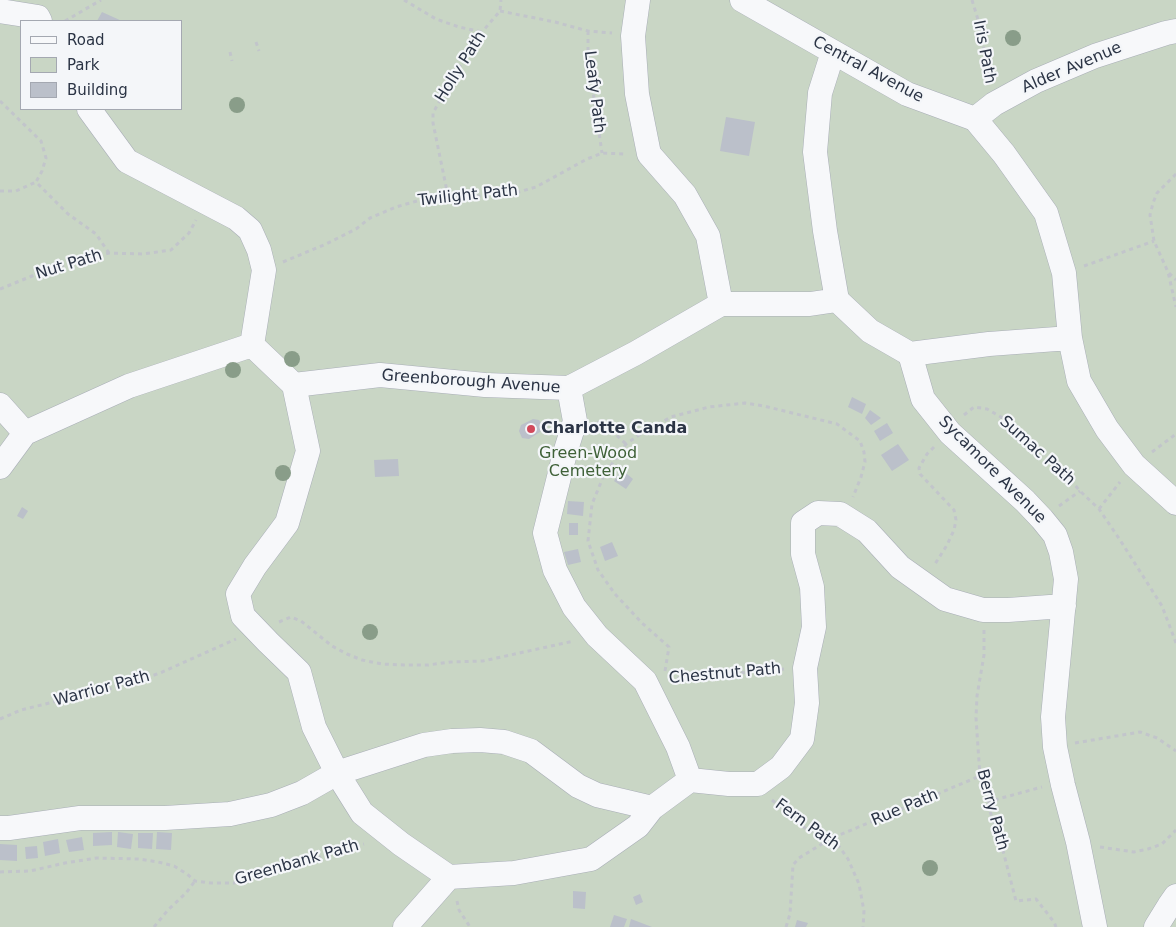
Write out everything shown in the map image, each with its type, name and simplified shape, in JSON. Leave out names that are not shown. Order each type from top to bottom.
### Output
[{"type":"lane","points":[[638,0],[633,36],[637,94],[649,154],[685,195],[708,236],[721,304],[810,304],[837,300]]},
{"type":"lane","name":"Central Avenue","points":[[742,0],[906,94],[975,120],[1004,154],[1046,213],[1064,273],[1070,338],[1079,381],[1107,429],[1134,465],[1176,503]]},
{"type":"lane","points":[[0,10],[38,13]]},
{"type":"lane","name":"Alder Avenue","points":[[975,120],[994,104],[1036,81],[1095,56],[1176,30]]},
{"type":"lane","points":[[833,52],[820,93],[816,152],[824,231],[837,300],[870,331],[910,354],[989,344],[1070,338]]},
{"type":"lane","points":[[91,110],[127,161],[236,218],[250,230],[259,250],[264,270],[252,345]]},
{"type":"lane","name":"Greenborough Avenue","points":[[294,385],[380,375],[484,385],[569,388],[636,354],[721,304]]},
{"type":"lane","points":[[252,345],[294,385],[308,451],[287,523],[255,566],[238,594],[243,616],[299,672],[314,727],[337,773],[362,813],[401,844],[449,877],[514,874],[590,859],[638,826],[652,808],[690,780],[730,784],[758,784],[781,767],[802,739],[807,703],[805,668],[814,628],[812,587],[803,554],[803,523],[829,513],[866,531],[900,567],[945,599],[984,610],[1064,606]]},
{"type":"lane","points":[[0,467],[25,433],[129,386],[252,345]]},
{"type":"lane","name":"Sycamore Avenue","points":[[910,354],[923,399],[950,433],[1042,519],[1055,535],[1061,552],[1066,579],[1053,717],[1055,747],[1078,842],[1095,927]]},
{"type":"lane","points":[[569,388],[575,421],[545,533],[555,570],[574,608],[597,636],[645,681],[678,747],[690,780]]},
{"type":"lane","points":[[0,405],[25,433]]},
{"type":"lane","points":[[0,828],[80,818],[165,818],[230,814],[271,805],[302,793],[337,773],[424,745],[480,740],[504,742],[531,751],[578,786],[605,797],[652,808]]},
{"type":"lane","points":[[405,927],[449,877]]},
{"type":"lane","points":[[1156,927],[1176,896]]},
{"type":"path","points":[[67,20],[101,0]]},
{"type":"path","points":[[404,0],[436,19],[458,28],[482,32]]},
{"type":"path","points":[[500,0],[500,10]]},
{"type":"path","name":"Iris Path","points":[[972,0],[979,23],[994,104]]},
{"type":"path","name":"Holly Path","points":[[448,196],[433,123],[433,113],[451,80],[482,32],[500,10]]},
{"type":"path","name":"Leafy Path","points":[[500,10],[588,31],[633,36]]},
{"type":"path","name":"Leafy Path","points":[[588,31],[588,58],[602,153]]},
{"type":"path","points":[[256,42],[259,51]]},
{"type":"path","points":[[230,52],[232,60]]},
{"type":"path","points":[[0,101],[40,141],[46,158],[36,182],[16,191],[0,191]]},
{"type":"path","name":"Twilight Path","points":[[264,270],[326,244],[356,229],[370,218],[396,207],[424,199],[448,196],[484,196],[515,193],[536,186],[602,153],[649,154]]},
{"type":"path","points":[[1176,174],[1157,193],[1152,203],[1150,215],[1154,242],[1168,272],[1176,307]]},
{"type":"path","points":[[36,182],[68,214],[96,234],[109,253]]},
{"type":"path","name":"Nut Path","points":[[0,289],[47,270],[109,253],[143,254],[171,250],[189,233],[205,202]]},
{"type":"path","points":[[1064,273],[1154,242]]},
{"type":"path","points":[[1168,272],[1176,280]]},
{"type":"path","name":"Chestnut Path","points":[[805,668],[663,679],[669,647],[642,623],[615,594],[598,570],[588,541],[592,504],[604,476],[626,444],[671,418],[709,407],[745,403],[837,424],[860,441],[865,462],[852,500],[829,513]]},
{"type":"path","name":"Sumac Path","points":[[950,433],[957,422],[974,407],[987,409],[1001,417],[1059,467],[1099,509],[1120,540],[1162,606],[1176,643]]},
{"type":"path","points":[[922,583],[947,545],[954,530],[956,520],[954,510],[920,474],[919,468],[927,454],[950,433]]},
{"type":"path","points":[[1099,509],[1134,465],[1176,434]]},
{"type":"path","name":"Berry Path","points":[[984,610],[984,655],[977,696],[976,718],[980,776],[1001,843],[1016,901],[1036,899],[1056,927]]},
{"type":"path","name":"Warrior Path","points":[[0,719],[21,710],[141,680],[227,642],[291,617],[301,621],[332,646],[347,654],[362,660],[382,664],[428,665],[483,660],[597,636]]},
{"type":"path","points":[[1055,747],[1140,732],[1157,738],[1176,749]]},
{"type":"path","name":"Rue Path","points":[[786,927],[790,914],[793,865],[799,858],[830,839],[980,776]]},
{"type":"path","points":[[987,802],[1062,781]]},
{"type":"path","name":"Fern Path","points":[[758,784],[772,800],[806,828],[830,839],[838,845],[848,859],[859,884],[864,911],[863,927]]},
{"type":"path","points":[[1078,842],[1134,852],[1162,844],[1176,830]]},
{"type":"path","name":"Greenbank Path","points":[[195,881],[234,884],[391,835]]},
{"type":"path","points":[[0,872],[30,871],[97,858],[139,859],[174,866],[195,881],[154,927]]},
{"type":"green space","name":"Green-Wood Cemetery","points":[[0,0],[1176,0],[1176,927],[0,927]]},
{"type":"building","points":[[102,12],[120,20],[98,20]]},
{"type":"building","points":[[726,117],[755,122],[749,156],[720,151]]},
{"type":"building","points":[[852,397],[866,404],[862,414],[848,407]]},
{"type":"building","points":[[870,410],[881,418],[871,425],[865,418]]},
{"type":"building","name":"Charlotte Canda","points":[[533,419],[539,420],[543,427],[540,432],[529,439],[522,438],[519,431],[521,425]]},
{"type":"building","points":[[887,423],[893,433],[880,441],[874,431]]},
{"type":"building","points":[[898,444],[909,460],[892,471],[881,455]]},
{"type":"building","points":[[398,459],[399,476],[375,477],[374,460]]},
{"type":"building","points":[[622,470],[633,479],[626,489],[614,481]]},
{"type":"building","points":[[568,501],[584,502],[583,516],[567,514]]},
{"type":"building","points":[[22,507],[28,511],[23,519],[17,516]]},
{"type":"building","points":[[569,523],[578,523],[578,535],[569,535]]},
{"type":"building","points":[[612,542],[618,556],[605,561],[600,547]]},
{"type":"building","points":[[578,549],[581,562],[568,565],[564,552]]},
{"type":"building","points":[[112,832],[112,845],[93,846],[93,833]]},
{"type":"building","points":[[118,832],[133,834],[131,849],[117,847]]},
{"type":"building","points":[[157,832],[172,833],[171,850],[156,849]]},
{"type":"building","points":[[138,833],[153,833],[152,849],[138,848]]},
{"type":"building","points":[[82,837],[84,850],[69,852],[66,840]]},
{"type":"building","points":[[58,839],[60,853],[45,856],[43,842]]},
{"type":"building","points":[[0,844],[17,845],[17,861],[0,860]]},
{"type":"building","points":[[37,846],[38,858],[26,859],[25,847]]},
{"type":"building","points":[[573,891],[586,892],[585,909],[573,908]]},
{"type":"building","points":[[640,894],[643,902],[636,905],[633,897]]},
{"type":"building","points":[[614,915],[627,919],[624,927],[610,927]]},
{"type":"building","points":[[631,919],[652,927],[629,927]]},
{"type":"building","points":[[797,920],[808,923],[806,927],[795,927]]},
{"type":"place","name":"Charlotte Canda","points":[[531,429]]}]
